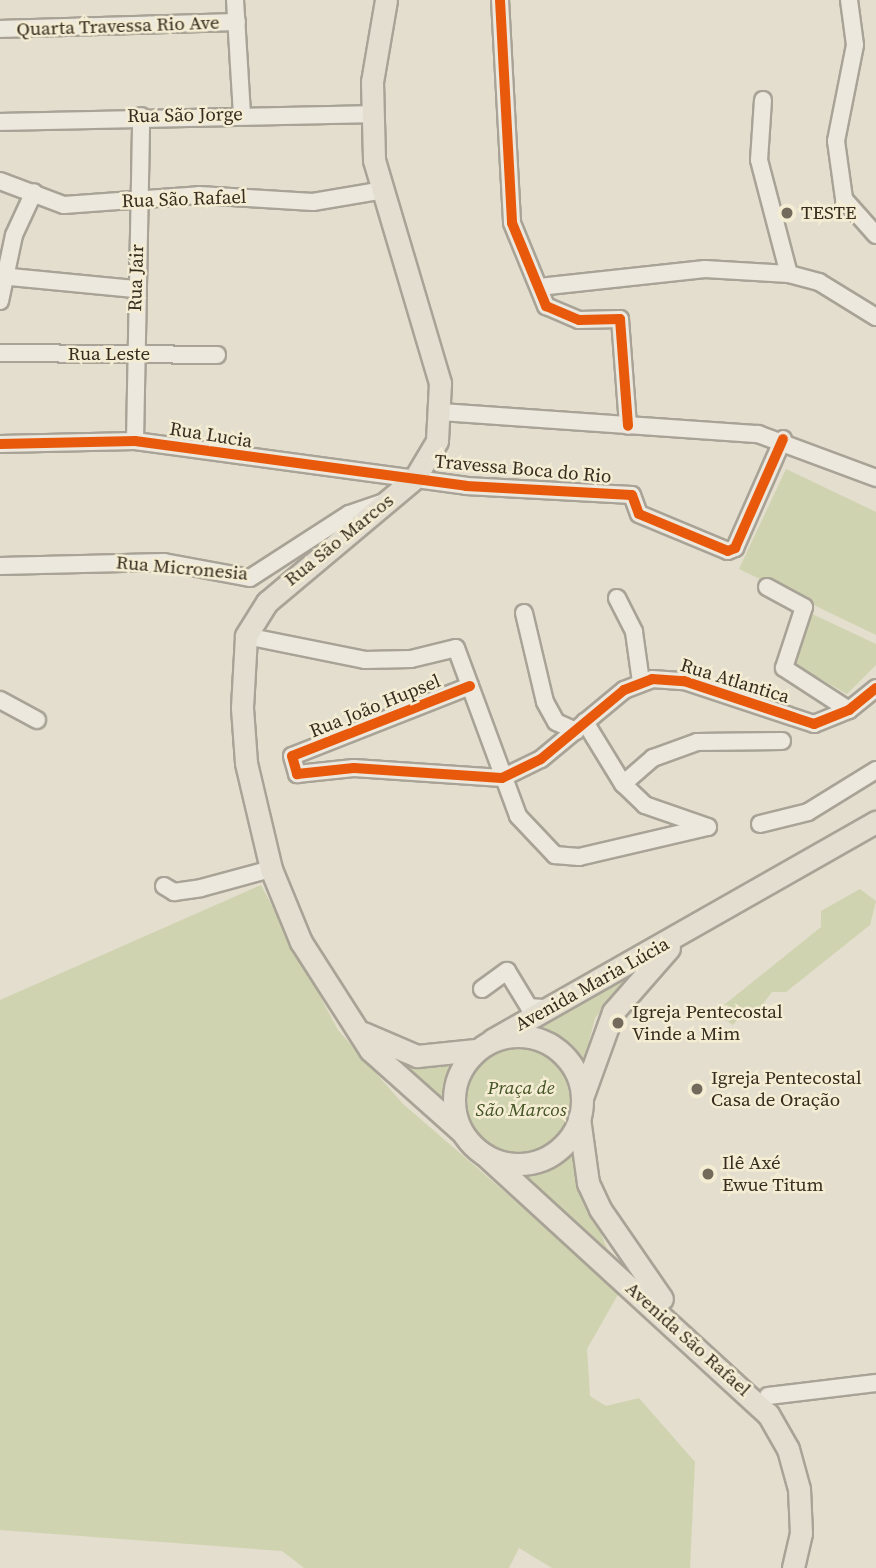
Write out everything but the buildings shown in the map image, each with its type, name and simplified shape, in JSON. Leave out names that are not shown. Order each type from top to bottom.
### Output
[{"type":"main road","name":"Rua São Marcos","points":[[246,636],[286,582],[415,478],[433,452],[442,412],[438,372],[378,191],[370,114],[386,0]]},
{"type":"main road","points":[[246,636],[246,763],[271,869],[301,942],[356,1028],[409,1090],[462,1132],[486,1156],[518,1164],[549,1156],[580,1108],[575,1072],[552,1046],[519,1035],[484,1045],[417,1056],[356,1028]]},
{"type":"main road","name":"Avenida Maria Lúcia","points":[[484,1045],[543,1008],[691,928],[876,822]]},
{"type":"main road","name":"Avenida Maria Lúcia","points":[[580,1108],[613,1012],[656,958],[691,928]]},
{"type":"main road","points":[[462,1132],[455,1085],[484,1045]]},
{"type":"main road","name":"Avenida São Rafael","points":[[580,1108],[588,1183],[619,1243],[651,1289],[768,1396],[795,1435],[811,1485],[805,1568]]},
{"type":"main road","name":"Avenida São Rafael","points":[[486,1156],[768,1414],[788,1449],[799,1489],[801,1533],[793,1568]]},
{"type":"street","points":[[236,0],[242,114]]},
{"type":"street","points":[[500,0],[508,206],[539,287],[554,310],[579,320],[620,319],[628,426]]},
{"type":"street","points":[[849,0],[855,45],[836,141],[844,199],[876,235]]},
{"type":"street","name":"Quarta Travessa Rio Ave","points":[[0,29],[237,22]]},
{"type":"street","points":[[762,100],[759,160],[789,274]]},
{"type":"street","name":"Rua São Jorge","points":[[0,121],[242,114],[370,114]]},
{"type":"street","name":"Rua Jair","points":[[135,441],[134,289],[141,116]]},
{"type":"street","name":"Rua São Rafael","points":[[0,181],[64,205],[210,195],[313,202],[378,191]]},
{"type":"street","points":[[0,301],[3,277],[34,192]]},
{"type":"street","points":[[539,287],[705,269],[789,274],[819,282],[876,317]]},
{"type":"street","points":[[3,277],[134,289]]},
{"type":"street","name":"Rua Leste","points":[[0,353],[217,355]]},
{"type":"street","points":[[442,412],[783,439],[876,478]]},
{"type":"street","name":"Travessa Boca do Rio","points":[[415,478],[632,495],[639,514],[733,550],[783,439]]},
{"type":"street","name":"Rua Lucia","points":[[0,444],[135,441],[415,478]]},
{"type":"street","name":"Rua Micronesia","points":[[0,566],[164,562],[250,578],[349,514],[386,502]]},
{"type":"street","points":[[767,587],[805,609],[782,660],[784,668],[849,710]]},
{"type":"street","points":[[502,778],[541,759],[641,682],[634,632],[617,598]]},
{"type":"street","points":[[246,636],[365,660],[411,659],[456,648],[502,778],[532,836],[565,858],[708,827],[665,817],[624,785],[581,727],[556,722],[545,702],[524,613]]},
{"type":"street","name":"Rua Atlantica","points":[[641,682],[684,681],[814,724],[849,710],[876,688]]},
{"type":"street","name":"Rua João Hupsel","points":[[470,686],[292,756],[299,775],[354,768],[502,778]]},
{"type":"street","points":[[0,700],[37,720]]},
{"type":"street","points":[[624,785],[653,758],[697,742],[782,741]]},
{"type":"street","points":[[760,824],[808,812],[876,769]]},
{"type":"street","points":[[164,886],[174,892],[201,888],[271,869]]},
{"type":"street","points":[[482,989],[507,971],[529,1007],[543,1008]]},
{"type":"street","points":[[768,1396],[876,1384]]},
{"type":"green space","points":[[786,469],[876,512],[876,635],[739,569]]},
{"type":"green space","points":[[810,613],[876,644],[876,665],[847,694],[789,661]]},
{"type":"green space","points":[[261,885],[338,1030],[403,1104],[620,1291],[587,1349],[590,1396],[606,1406],[639,1398],[695,1462],[690,1568],[552,1568],[519,1548],[509,1568],[304,1568],[282,1551],[0,1530],[0,1000]]},
{"type":"green space","points":[[860,889],[876,901],[870,925],[786,992],[772,992],[753,1017],[744,1012],[733,1025],[714,1013],[821,927],[821,911]]},
{"type":"green space","points":[[638,965],[595,1018],[584,1061],[572,1044],[539,1025]]},
{"type":"green space","name":"Praça de São Marcos","points":[[521,1043],[543,1047],[561,1059],[573,1077],[577,1099],[573,1121],[561,1139],[543,1151],[521,1155],[499,1151],[481,1139],[469,1121],[465,1099],[469,1077],[481,1059],[499,1047]]},
{"type":"green space","points":[[383,1051],[460,1060],[450,1110]]},
{"type":"green space","points":[[575,1149],[589,1205],[609,1253],[520,1172],[545,1167]]},
{"type":"cycle path","points":[[500,0],[512,223],[546,306],[579,320],[620,319],[628,426]]},
{"type":"cycle path","points":[[0,444],[135,441],[466,486],[632,495],[639,514],[728,551],[735,548],[783,439]]},
{"type":"cycle path","points":[[470,686],[292,756],[297,774],[354,768],[502,778],[541,759],[624,690],[652,679],[684,681],[814,724],[849,710],[876,688]]},
{"type":"place","name":"TESTE","points":[[787,213]]},
{"type":"place","name":"Igreja Pentecostal Vinde a Mim","points":[[618,1023]]},
{"type":"place","name":"Igreja Pentecostal Casa de Oração","points":[[697,1089]]},
{"type":"place","name":"Ilê Axé Ewue Titum","points":[[708,1174]]}]
